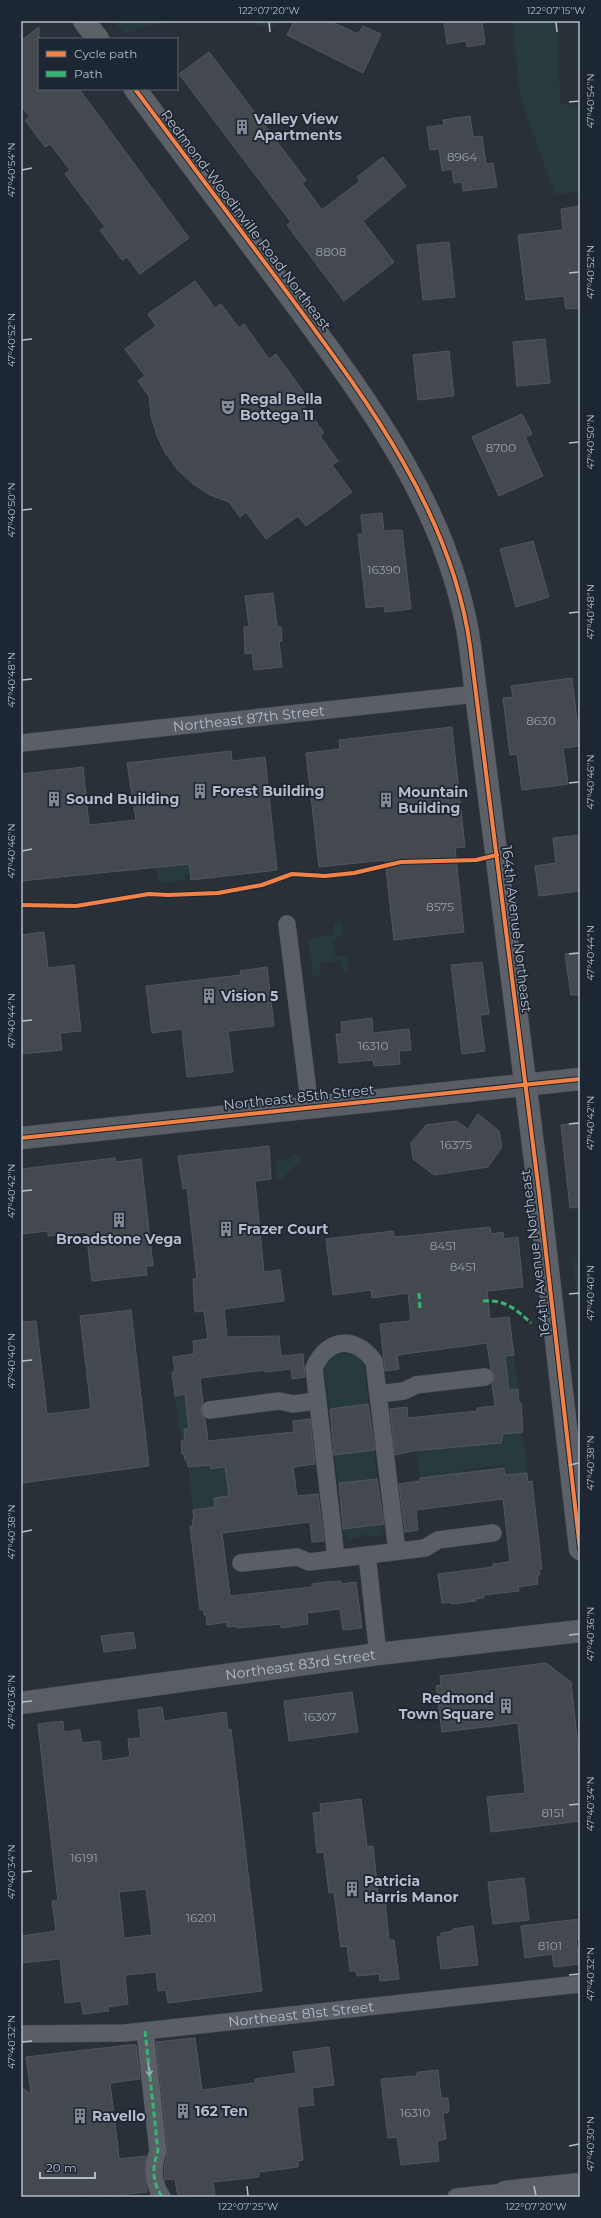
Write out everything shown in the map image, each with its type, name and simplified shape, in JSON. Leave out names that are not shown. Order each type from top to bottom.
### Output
[{"type":"main road","points":[[84,21],[97,38]]},
{"type":"main road","name":"Redmond-Woodinville Road Northeast","points":[[136,90],[326,345]]},
{"type":"main road","name":"164th Avenue Northeast","points":[[326,345],[368,404],[417,487],[430,513],[452,571],[466,624],[526,1085],[580,1549]]},
{"type":"street","name":"Northeast 87th Street","points":[[21,742],[476,694]]},
{"type":"street","points":[[287,924],[310,1108]]},
{"type":"street","name":"Northeast 85th Street","points":[[21,1138],[580,1080]]},
{"type":"street","points":[[336,1558],[314,1368],[320,1354],[332,1346],[351,1344],[366,1350],[374,1361],[397,1551]]},
{"type":"street","points":[[378,1394],[404,1391],[416,1385],[485,1377]]},
{"type":"street","points":[[210,1410],[279,1402],[293,1404],[318,1401]]},
{"type":"street","points":[[241,1563],[297,1557],[309,1562],[425,1548],[438,1540],[493,1533]]},
{"type":"street","points":[[367,1555],[378,1654]]},
{"type":"street","name":"Northeast 83rd Street","points":[[21,1703],[378,1654],[580,1631]]},
{"type":"street","name":"Northeast 81st Street","points":[[21,2034],[125,2033],[580,1984]]},
{"type":"street","points":[[145,2031],[158,2151],[152,2166],[155,2187],[162,2197]]},
{"type":"street","points":[[456,2197],[504,2194],[580,2184]]},
{"type":"green space","points":[[114,21],[184,21],[151,25],[125,34]]},
{"type":"green space","points":[[250,21],[280,21],[273,27],[259,26]]},
{"type":"green space","points":[[512,21],[558,21],[560,103],[580,109],[580,192],[555,194],[520,98]]},
{"type":"green space","points":[[189,864],[190,874],[184,875],[185,880],[158,883],[156,867]]},
{"type":"green space","points":[[338,921],[341,923],[343,936],[332,939],[335,956],[347,956],[348,971],[346,973],[343,972],[341,960],[319,963],[321,975],[313,977],[308,940],[334,934],[333,924]]},
{"type":"green space","points":[[294,1155],[299,1155],[300,1163],[293,1167],[281,1180],[277,1180],[275,1161],[284,1161]]},
{"type":"green space","points":[[580,1257],[580,1317],[572,1258]]},
{"type":"green space","points":[[358,1353],[363,1357],[384,1532],[382,1535],[372,1537],[364,1532],[357,1538],[348,1540],[344,1534],[324,1362],[327,1356]]},
{"type":"green space","points":[[514,1355],[518,1389],[493,1392],[490,1366],[506,1364],[505,1356]]},
{"type":"green space","points":[[185,1394],[186,1403],[203,1400],[206,1427],[184,1429],[185,1440],[181,1441],[175,1396]]},
{"type":"green space","points":[[412,1418],[432,1449],[503,1438],[503,1434],[523,1432],[527,1473],[505,1475],[504,1465],[462,1470],[462,1473],[420,1478]]},
{"type":"green space","points":[[289,1433],[297,1492],[248,1492],[229,1494],[229,1496],[214,1498],[215,1507],[193,1510],[188,1467],[210,1465],[211,1469],[232,1466]]},
{"type":"building","points":[[294,21],[330,21],[358,34],[363,26],[381,34],[363,73],[287,35]]},
{"type":"building","points":[[444,21],[482,21],[485,44],[467,47],[466,41],[447,44]]},
{"type":"building","points":[[39,27],[38,90],[80,90],[189,238],[140,274],[127,257],[122,260],[100,230],[105,227],[65,174],[70,170],[50,144],[45,147],[25,120],[30,117],[21,105],[21,41]]},
{"type":"building","points":[[209,52],[306,180],[302,183],[322,210],[360,181],[357,177],[383,157],[406,186],[363,221],[394,262],[344,301],[287,225],[291,222],[179,74]]},
{"type":"building","points":[[470,116],[473,137],[482,136],[486,164],[493,163],[497,187],[463,191],[462,182],[454,183],[452,169],[442,171],[439,149],[430,150],[427,127],[444,125],[443,120]]},
{"type":"building","points":[[580,206],[580,308],[566,309],[564,296],[526,300],[518,235],[563,230],[561,209]]},
{"type":"building","points":[[449,242],[455,297],[423,300],[417,245]]},
{"type":"building","name":"Regal Bella Bottega 11","points":[[195,281],[215,308],[221,304],[239,328],[244,324],[269,359],[276,354],[305,394],[299,399],[324,433],[320,436],[338,461],[332,465],[352,492],[306,526],[298,516],[266,539],[246,512],[240,517],[229,502],[210,495],[193,484],[178,470],[166,454],[157,436],[151,416],[149,396],[138,381],[145,376],[125,349],[156,326],[148,314]]},
{"type":"building","points":[[545,339],[550,383],[517,386],[513,342]]},
{"type":"building","points":[[449,351],[454,396],[418,400],[413,355]]},
{"type":"building","points":[[522,414],[532,434],[525,437],[543,476],[499,496],[472,437]]},
{"type":"building","points":[[382,513],[384,531],[402,530],[411,609],[385,612],[384,606],[366,608],[358,534],[363,534],[361,515]]},
{"type":"building","points":[[533,541],[549,597],[516,607],[500,549]]},
{"type":"building","points":[[273,593],[277,627],[281,627],[282,641],[279,641],[282,667],[254,670],[252,653],[245,654],[244,627],[249,627],[245,596]]},
{"type":"building","points":[[572,678],[580,746],[563,748],[568,784],[522,790],[517,754],[510,755],[503,698],[513,697],[511,686]]},
{"type":"building","name":"Mountain Building","points":[[452,727],[465,847],[455,848],[464,932],[394,940],[385,860],[319,867],[306,753],[340,749],[339,740]]},
{"type":"building","name":"Forest Building","points":[[231,751],[232,761],[265,757],[277,870],[191,880],[189,864],[21,881],[21,774],[83,767],[89,825],[136,820],[127,763]]},
{"type":"building","points":[[580,835],[580,891],[539,896],[535,866],[556,863],[553,838]]},
{"type":"building","points":[[44,932],[48,968],[74,965],[81,1031],[60,1033],[62,1050],[21,1054],[21,935]]},
{"type":"building","points":[[580,952],[580,995],[571,995],[565,954]]},
{"type":"building","points":[[482,962],[489,1014],[480,1015],[485,1051],[462,1054],[451,965]]},
{"type":"building","points":[[267,967],[274,1026],[228,1031],[233,1072],[187,1077],[182,1029],[152,1033],[146,986],[241,975],[240,971]]},
{"type":"building","points":[[372,1018],[373,1033],[409,1029],[411,1050],[399,1051],[400,1064],[374,1066],[373,1060],[339,1063],[336,1034],[342,1034],[341,1022]]},
{"type":"building","points":[[478,1114],[499,1131],[502,1147],[488,1167],[434,1175],[413,1159],[411,1143],[426,1125],[457,1121],[468,1129]]},
{"type":"building","points":[[580,1122],[580,1207],[570,1208],[561,1125]]},
{"type":"building","points":[[269,1146],[271,1179],[255,1181],[264,1272],[280,1270],[284,1301],[224,1309],[227,1337],[279,1336],[281,1356],[303,1354],[305,1377],[292,1379],[291,1369],[265,1372],[265,1370],[200,1378],[203,1403],[200,1412],[205,1418],[208,1441],[294,1432],[293,1421],[310,1419],[315,1464],[293,1467],[297,1496],[318,1494],[324,1541],[312,1542],[310,1522],[222,1533],[230,1596],[312,1587],[312,1584],[328,1582],[341,1581],[341,1584],[356,1582],[362,1628],[343,1630],[340,1609],[307,1613],[308,1624],[281,1628],[281,1624],[237,1628],[237,1626],[227,1627],[227,1622],[207,1625],[206,1615],[204,1615],[203,1609],[200,1610],[190,1526],[193,1526],[193,1510],[215,1507],[214,1498],[229,1496],[225,1467],[211,1469],[210,1465],[188,1467],[187,1460],[185,1460],[184,1454],[182,1454],[181,1441],[185,1440],[184,1429],[189,1429],[185,1394],[175,1396],[172,1372],[175,1372],[173,1357],[194,1354],[193,1341],[208,1339],[204,1311],[195,1312],[193,1279],[197,1279],[187,1188],[183,1189],[178,1156]]},
{"type":"building","name":"Broadstone Vega","points":[[115,1158],[116,1162],[141,1159],[153,1266],[146,1266],[147,1275],[92,1281],[86,1232],[48,1236],[48,1231],[21,1234],[21,1169]]},
{"type":"building","points":[[490,1227],[491,1234],[503,1232],[504,1239],[518,1237],[523,1287],[487,1291],[490,1319],[509,1317],[514,1355],[505,1356],[509,1390],[518,1389],[519,1404],[521,1403],[523,1432],[503,1434],[501,1443],[412,1451],[395,1455],[390,1409],[407,1407],[408,1418],[477,1411],[477,1408],[495,1406],[492,1384],[495,1376],[491,1369],[487,1343],[397,1355],[399,1369],[385,1371],[380,1324],[411,1321],[408,1293],[372,1298],[371,1290],[333,1295],[326,1239],[393,1231],[394,1237]]},
{"type":"building","points":[[131,1310],[149,1466],[22,1483],[21,1322],[36,1321],[47,1414],[91,1409],[80,1316]]},
{"type":"building","points":[[368,1404],[375,1450],[334,1455],[330,1409]]},
{"type":"building","points":[[504,1468],[505,1475],[527,1473],[528,1482],[532,1481],[542,1569],[539,1569],[540,1575],[537,1575],[538,1584],[518,1587],[519,1591],[484,1595],[484,1598],[475,1599],[476,1601],[451,1604],[451,1602],[442,1603],[438,1574],[493,1567],[493,1564],[510,1562],[503,1499],[416,1510],[418,1530],[405,1532],[399,1484],[420,1481],[420,1478]]},
{"type":"building","points":[[377,1479],[384,1524],[343,1529],[339,1483]]},
{"type":"building","points":[[133,1632],[136,1648],[104,1652],[101,1636]]},
{"type":"building","name":"Redmond Town Square","points":[[546,1663],[571,1682],[580,1765],[580,1821],[491,1832],[487,1797],[525,1793],[518,1723],[442,1732],[436,1686],[441,1685],[440,1676]]},
{"type":"building","points":[[352,1692],[358,1732],[289,1741],[284,1701]]},
{"type":"building","points":[[162,1707],[164,1721],[226,1712],[228,1730],[231,1729],[262,1991],[168,2003],[166,1990],[158,1991],[156,1972],[125,1975],[128,2004],[108,2007],[109,2011],[83,2014],[81,2001],[65,2003],[60,1959],[21,1963],[21,1936],[56,1931],[52,1901],[58,1901],[38,1724],[63,1721],[64,1732],[80,1730],[82,1743],[100,1741],[102,1761],[130,1757],[128,1739],[141,1738],[138,1710]],"holes":[[[146,1889],[152,1935],[124,1938],[119,1892]]]},
{"type":"building","name":"Patricia Harris Manor","points":[[361,1799],[367,1847],[373,1846],[379,1901],[385,1901],[389,1940],[394,1940],[399,1979],[380,1981],[379,1974],[357,1976],[356,1971],[350,1971],[347,1946],[341,1947],[334,1892],[329,1893],[324,1852],[317,1853],[313,1813],[321,1812],[320,1804]]},
{"type":"building","points":[[524,1878],[529,1920],[493,1924],[488,1882]]},
{"type":"building","points":[[580,1919],[580,1939],[576,1939],[579,1964],[554,1967],[552,1954],[525,1958],[521,1926]]},
{"type":"building","points":[[473,1926],[478,1965],[441,1969],[437,1937],[441,1937],[441,1933],[453,1931],[453,1929]]},
{"type":"building","points":[[195,2038],[202,2090],[255,2083],[255,2079],[296,2073],[293,2052],[329,2047],[334,2085],[312,2088],[314,2105],[297,2107],[303,2160],[298,2161],[298,2167],[259,2172],[259,2177],[213,2182],[215,2195],[178,2197],[175,2179],[165,2180],[164,2169],[168,2150],[156,2042]]},
{"type":"building","name":"Ravello","points":[[136,2045],[140,2079],[110,2083],[119,2159],[146,2156],[144,2174],[147,2192],[100,2197],[94,2197],[94,2195],[74,2197],[21,2197],[21,2087],[31,2094],[26,2057]]},
{"type":"building","points":[[438,2070],[441,2098],[448,2098],[449,2112],[443,2113],[446,2139],[437,2141],[439,2161],[401,2165],[397,2137],[388,2138],[381,2079],[416,2076],[418,2072]]},
{"type":"marked path","points":[[419,1293],[420,1308]]},
{"type":"marked path","points":[[483,1301],[503,1303],[515,1309],[531,1323]]},
{"type":"marked path","points":[[145,2031],[158,2151],[154,2174],[156,2185],[162,2197]]},
{"type":"cycle path","points":[[136,90],[313,328],[372,412],[424,501],[444,547],[460,596],[470,646],[539,1192],[580,1549]]},
{"type":"cycle path","points":[[21,905],[76,906],[149,894],[168,895],[218,893],[262,885],[292,874],[325,876],[354,873],[401,862],[476,860],[497,855]]},
{"type":"cycle path","points":[[21,1138],[580,1079]]},
{"type":"place","name":"Valley View Apartments","points":[[242,127]]},
{"type":"place","name":"Regal Bella Bottega 11","points":[[228,407]]},
{"type":"place","name":"Forest Building","points":[[200,791]]},
{"type":"place","name":"Sound Building","points":[[54,799]]},
{"type":"place","name":"Mountain Building","points":[[386,800]]},
{"type":"place","name":"Vision 5","points":[[209,996]]},
{"type":"place","name":"Broadstone Vega","points":[[119,1220]]},
{"type":"place","name":"Frazer Court","points":[[226,1229]]},
{"type":"place","name":"Redmond Town Square","points":[[506,1706]]},
{"type":"place","name":"Patricia Harris Manor","points":[[352,1889]]},
{"type":"place","name":"162 Ten","points":[[183,2111]]},
{"type":"place","name":"Ravello","points":[[80,2116]]}]
